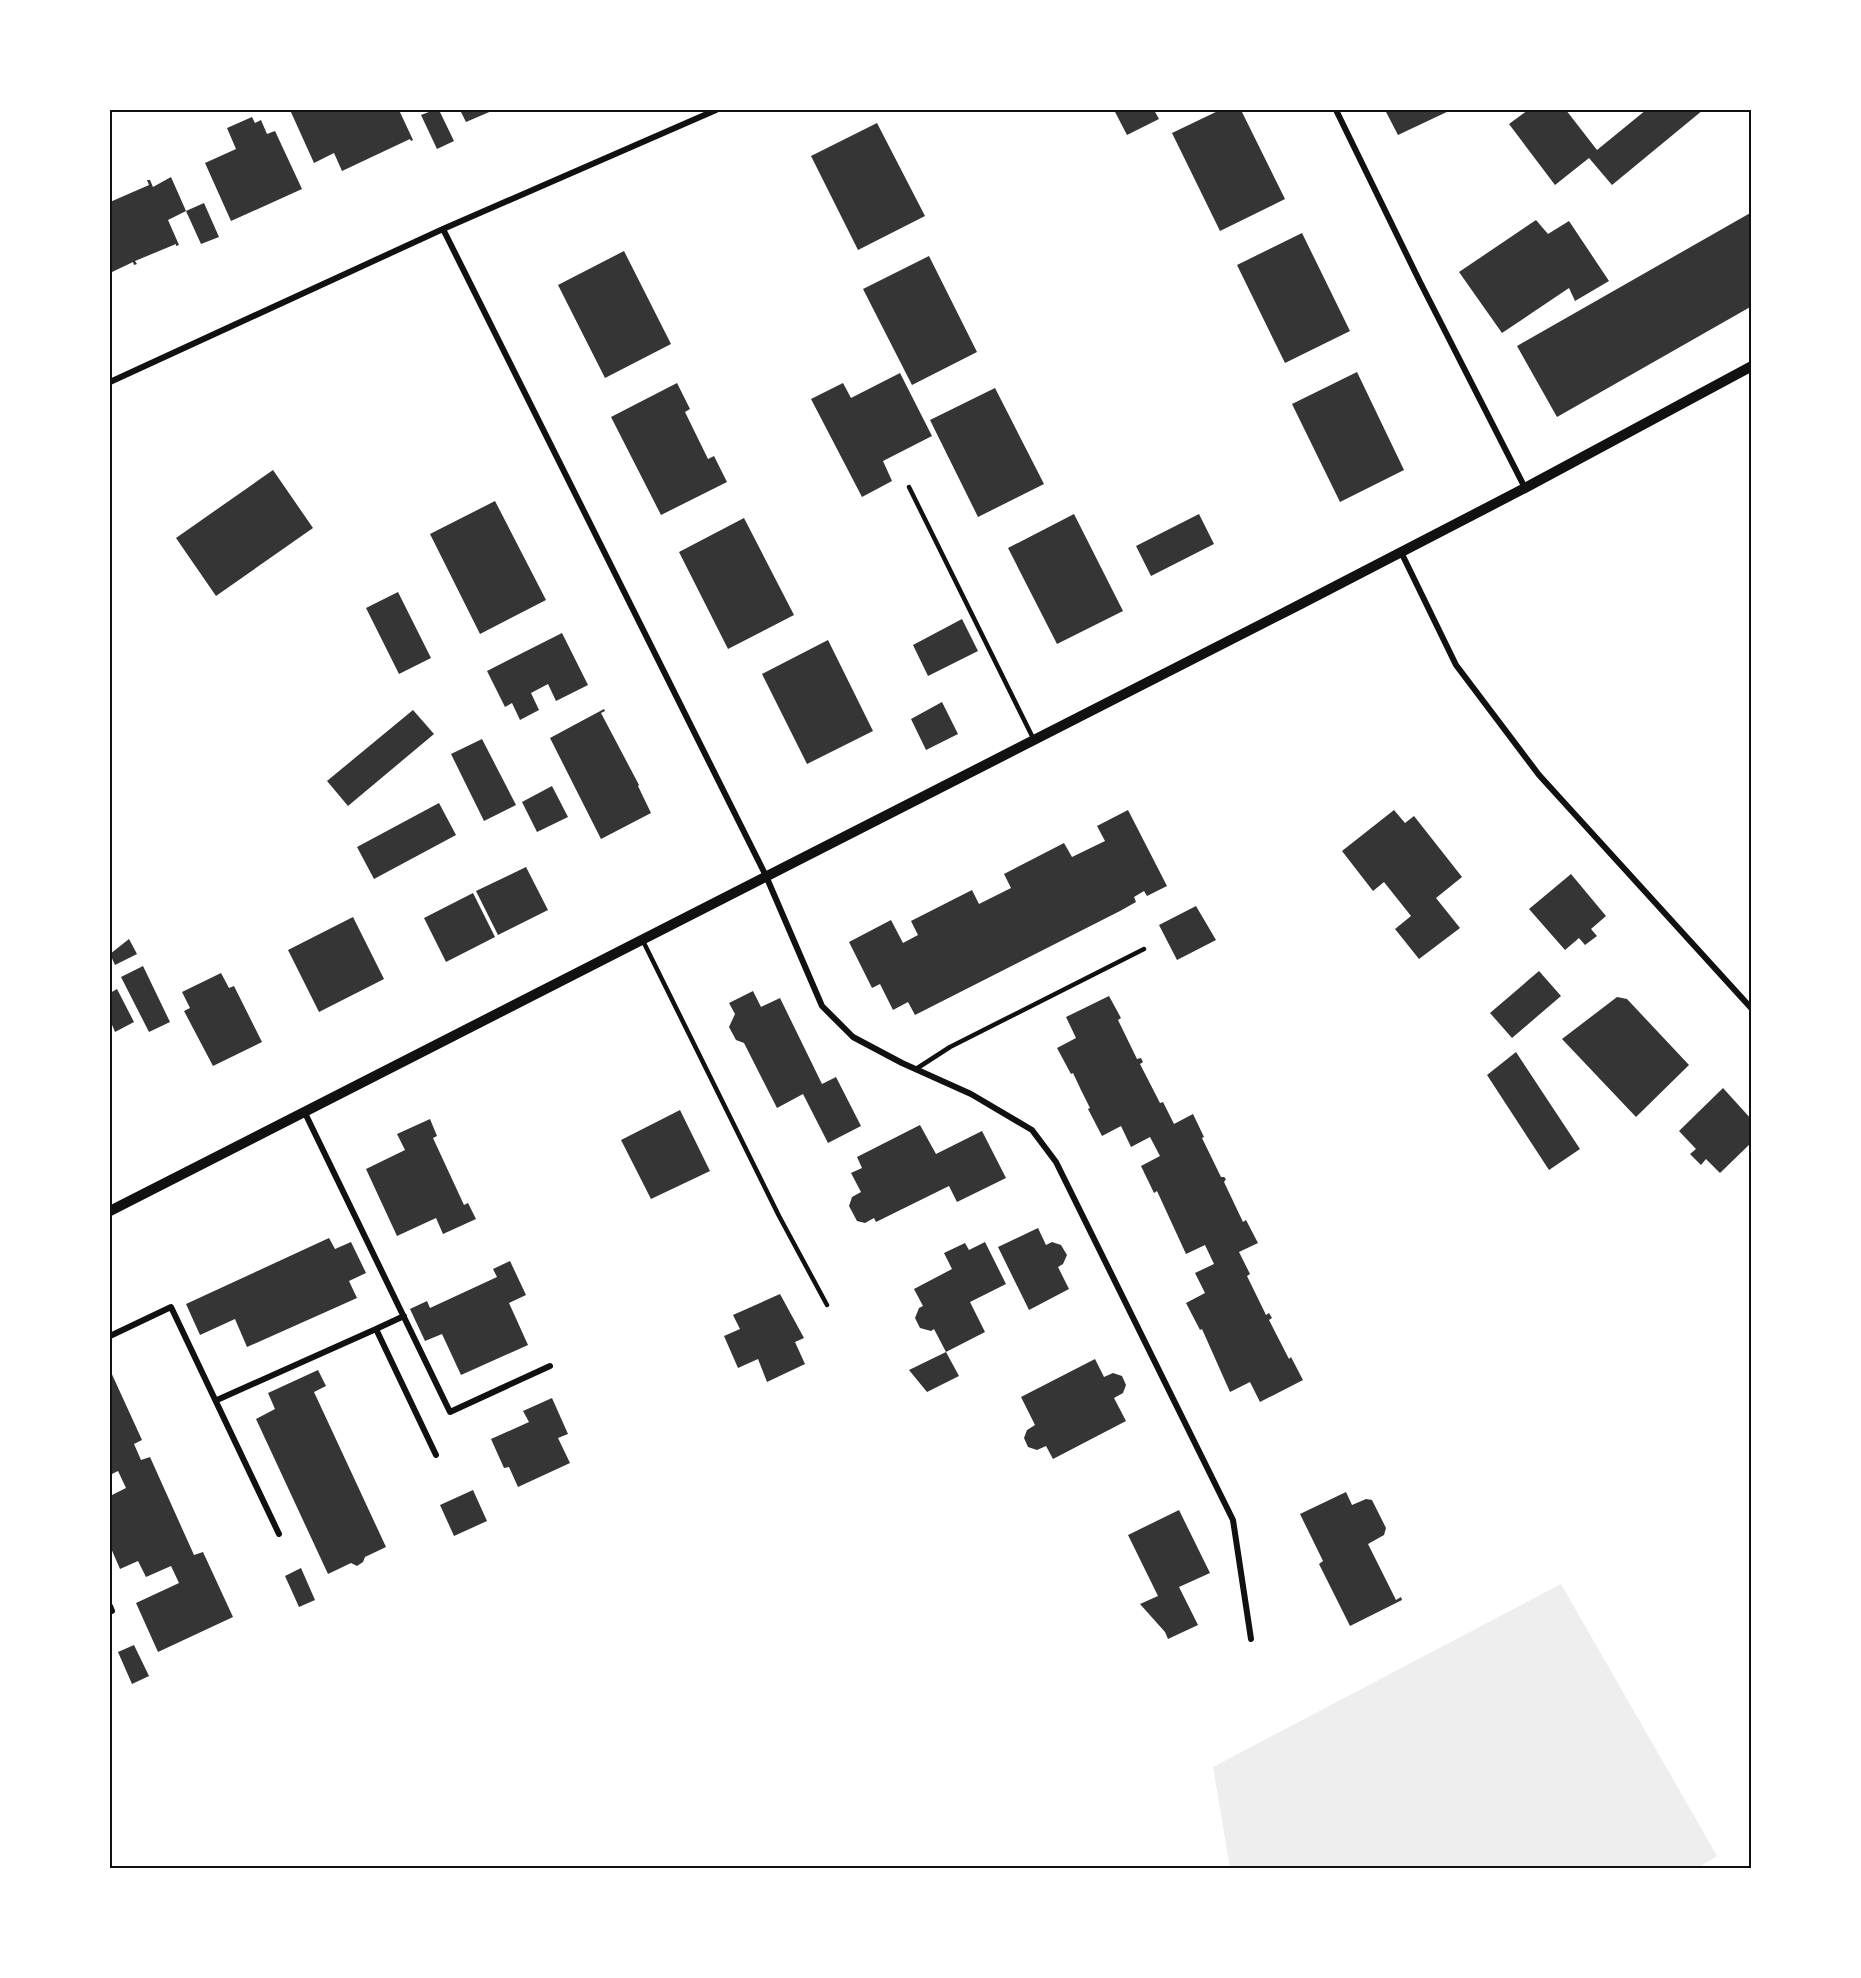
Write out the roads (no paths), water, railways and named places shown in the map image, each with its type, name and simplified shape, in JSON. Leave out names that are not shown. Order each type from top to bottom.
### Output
[{"type":"street","points":[[110,382],[443,229],[716,110]]},
{"type":"street","points":[[1336,110],[1525,488]]},
{"type":"street","points":[[443,229],[766,876],[822,1006],[853,1037],[971,1094],[1032,1130],[1056,1162],[1233,1520],[1251,1639]]},
{"type":"street","points":[[110,1211],[1034,741],[1525,488],[1752,366]]},
{"type":"street","points":[[1401,552],[1456,665],[1539,775],[1752,1009]]},
{"type":"street","points":[[304,1111],[450,1412],[550,1366]]},
{"type":"street","points":[[110,1336],[171,1307],[279,1534]]},
{"type":"street","points":[[217,1400],[404,1316]]},
{"type":"street","points":[[376,1329],[436,1455]]},
{"type":"lane","points":[[909,487],[1034,741]]},
{"type":"lane","points":[[642,939],[779,1216],[827,1305]]},
{"type":"lane","points":[[916,1069],[950,1047],[1144,949]]}]
